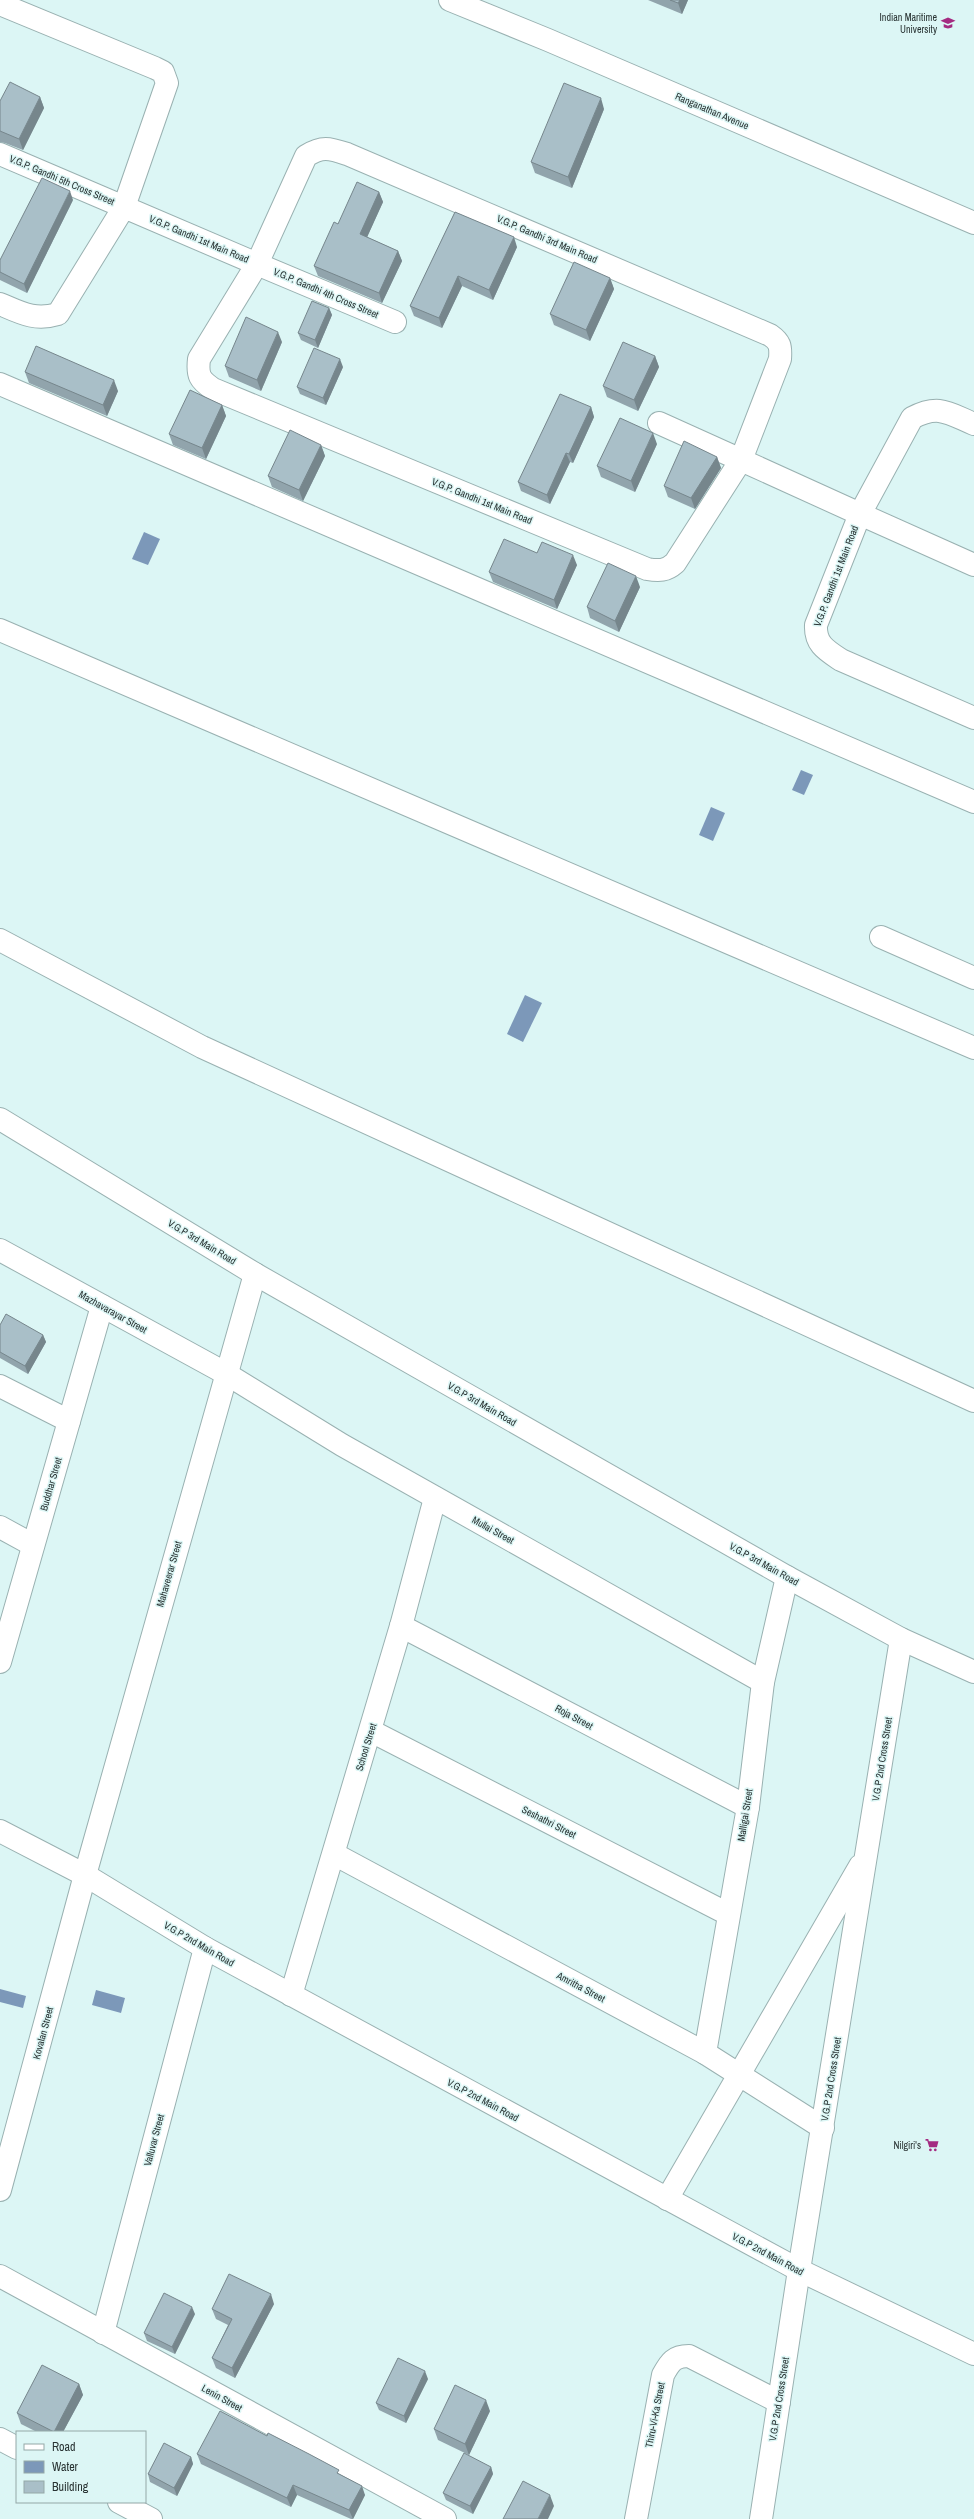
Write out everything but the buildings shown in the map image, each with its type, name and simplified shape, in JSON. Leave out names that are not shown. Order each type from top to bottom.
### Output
[{"type":"street","name":"Ranganathan Avenue","points":[[450,0],[548,40],[974,223]]},
{"type":"street","points":[[0,4],[163,72],[167,83],[166,92],[124,207],[58,314],[45,318],[31,317],[0,304]]},
{"type":"street","name":"V.G.P. Gandhi 3rd Main Road","points":[[257,264],[306,156],[318,149],[331,149],[347,154],[778,340],[781,347],[780,359],[741,460]]},
{"type":"street","name":"V.G.P. Gandhi 5th Cross Street","points":[[0,154],[124,207]]},
{"type":"street","name":"V.G.P. Gandhi 1st Main Road","points":[[124,207],[257,264],[199,359],[197,374],[202,382],[213,390],[647,569],[658,571],[668,569],[675,563],[741,460],[860,514],[816,625],[817,641],[822,647],[841,660],[974,718]]},
{"type":"street","name":"V.G.P. Gandhi 4th Cross Street","points":[[257,264],[395,322]]},
{"type":"street","points":[[0,384],[974,802]]},
{"type":"street","points":[[974,424],[943,411],[927,410],[912,418],[860,514],[974,565]]},
{"type":"street","points":[[659,423],[741,460]]},
{"type":"street","points":[[0,630],[974,1048]]},
{"type":"street","points":[[881,937],[974,978]]},
{"type":"street","points":[[0,940],[202,1047],[974,1401]]},
{"type":"street","name":"V.G.P 3rd Main Road","points":[[0,1119],[255,1274],[787,1577],[901,1639],[974,1672]]},
{"type":"street","name":"Mazhavarayar Street","points":[[0,1250],[226,1373]]},
{"type":"street","name":"Mahaveerar Street","points":[[85,1875],[255,1274]]},
{"type":"street","name":"Buddhar Street","points":[[0,1662],[102,1306]]},
{"type":"street","name":"Mullai Street","points":[[226,1373],[342,1445],[763,1682]]},
{"type":"street","points":[[0,1386],[69,1421]]},
{"type":"street","name":"School Street","points":[[291,1996],[371,1731],[435,1498]]},
{"type":"street","points":[[0,1528],[33,1545]]},
{"type":"street","name":"Malligai Street","points":[[705,2053],[728,1914],[748,1808],[763,1682],[787,1577]]},
{"type":"street","name":"Roja Street","points":[[401,1626],[748,1808]]},
{"type":"street","name":"V.G.P 2nd Cross Street","points":[[761,2519],[799,2270],[901,1639]]},
{"type":"street","name":"Seshathri Street","points":[[371,1731],[728,1914]]},
{"type":"street","name":"V.G.P 2nd Main Road","points":[[0,1831],[85,1875],[205,1948],[291,1996],[799,2270],[974,2354]]},
{"type":"street","name":"Amritha Street","points":[[334,1854],[705,2053],[823,2128]]},
{"type":"street","points":[[667,2199],[867,1855]]},
{"type":"street","name":"Kovalan Street","points":[[0,2190],[85,1875]]},
{"type":"street","name":"Valluvar Street","points":[[103,2332],[205,1948]]},
{"type":"street","name":"Lenin Street","points":[[0,2276],[445,2519]]},
{"type":"street","name":"Thiru-Vi-Ka Street","points":[[636,2519],[663,2375],[672,2360],[680,2356],[689,2356],[779,2402]]},
{"type":"street","points":[[0,2439],[16,2447]]},
{"type":"street","points":[[121,2503],[151,2519]]},
{"type":"water","points":[[144,532],[160,539],[148,565],[132,559]]},
{"type":"water","points":[[801,770],[813,775],[804,795],[792,790]]},
{"type":"water","points":[[711,807],[725,813],[713,841],[699,835]]},
{"type":"water","points":[[525,995],[542,1003],[523,1042],[507,1034]]},
{"type":"water","points":[[0,1989],[26,1996],[23,2008],[0,2002]]},
{"type":"water","points":[[96,1990],[125,1998],[121,2013],[92,2005]]},
{"type":"place","name":"Indian Maritime University","points":[[948,23]]},
{"type":"place","name":"Nilgiri's","points":[[932,2145]]}]
